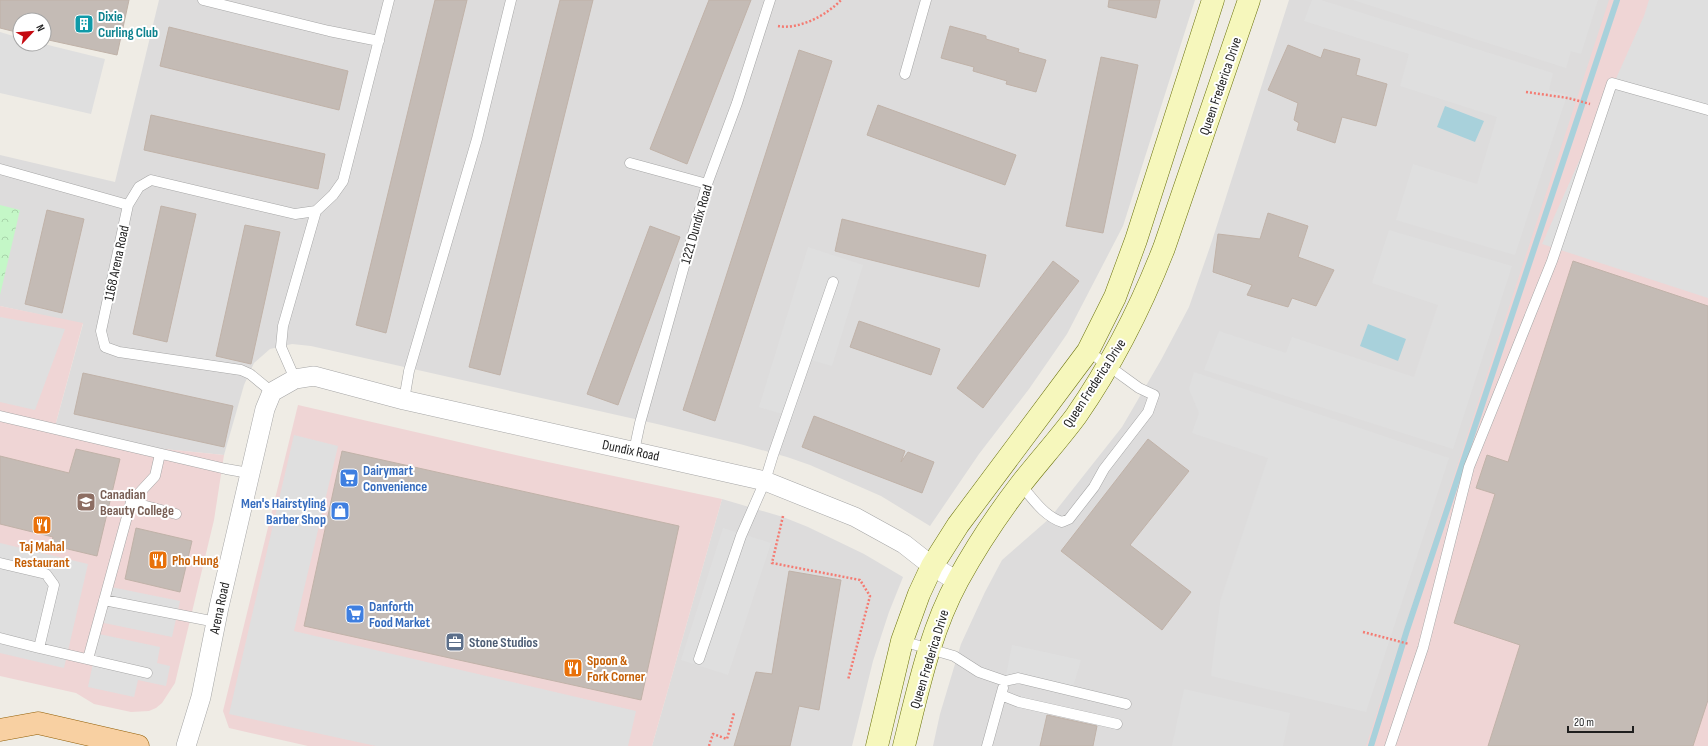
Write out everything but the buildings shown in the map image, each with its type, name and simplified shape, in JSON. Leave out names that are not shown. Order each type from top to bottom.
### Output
[{"type":"main road","points":[[12,746],[0,731],[38,723],[138,746]]},
{"type":"street","name":"Queen Frederica Drive","points":[[876,746],[902,641],[919,594],[932,566],[958,525],[1088,351],[1115,297],[1136,240],[1213,0]]},
{"type":"street","name":"Queen Frederica Drive","points":[[904,746],[930,648],[943,610],[957,581],[971,557],[1021,485],[1076,416],[1108,365],[1130,326],[1152,279],[1249,0]]},
{"type":"street","name":"Dundix Road","points":[[284,385],[314,376],[404,400],[765,481],[855,516],[904,544],[932,566],[957,581]]},
{"type":"street","name":"Arena Road","points":[[186,746],[196,714],[249,473],[265,409],[284,385]]},
{"type":"lane","points":[[203,0],[329,31],[378,41]]},
{"type":"lane","points":[[284,385],[281,347],[283,326],[316,211],[333,196],[343,181],[389,0]]},
{"type":"lane","points":[[404,400],[409,371],[477,139],[511,0]]},
{"type":"lane","name":"1221 Dundix Road","points":[[634,451],[640,424],[707,184],[737,103],[770,0]]},
{"type":"lane","points":[[906,74],[926,0]]},
{"type":"lane","points":[[1390,746],[1423,648],[1469,467],[1552,261],[1612,83],[1708,110]]},
{"type":"lane","points":[[630,163],[707,184]]},
{"type":"lane","points":[[0,169],[128,205]]},
{"type":"lane","name":"1168 Arena Road","points":[[284,385],[241,370],[119,352],[105,347],[101,331],[128,205],[139,187],[151,180],[295,214],[316,211]]},
{"type":"lane","points":[[699,659],[741,536],[765,481],[833,282]]},
{"type":"lane","points":[[1021,485],[1047,515],[1062,522],[1069,519],[1094,487],[1104,469],[1148,412],[1154,395],[1139,388],[1088,351]]},
{"type":"lane","points":[[0,416],[160,454],[249,473]]},
{"type":"lane","points":[[88,659],[131,502],[155,476],[160,454]]},
{"type":"lane","points":[[131,502],[176,514]]},
{"type":"lane","points":[[0,563],[46,574],[54,585],[39,648]]},
{"type":"lane","points":[[104,600],[216,622]]},
{"type":"lane","points":[[0,638],[147,673]]},
{"type":"lane","points":[[902,641],[954,656],[979,672],[1005,681],[1018,678],[1126,704]]},
{"type":"lane","points":[[987,746],[1005,681]]},
{"type":"lane","points":[[1001,695],[1019,702],[1117,724]]},
{"type":"path","points":[[762,24],[784,27],[801,24],[825,13],[841,0]]},
{"type":"path","points":[[1526,92],[1573,99],[1590,104]]},
{"type":"path","points":[[783,516],[772,563],[860,580],[870,596],[848,680]]},
{"type":"path","points":[[1363,632],[1409,644]]},
{"type":"path","points":[[709,746],[713,734],[727,739],[734,713]]},
{"type":"shaded area","points":[[159,0],[1195,0],[1123,226],[1067,334],[1029,389],[979,454],[930,526],[881,496],[810,465],[787,457],[657,424],[311,346],[292,344],[270,349],[254,363],[244,385],[224,455],[134,446],[54,430],[83,324],[0,306],[0,155],[115,182]]},
{"type":"shaded area","points":[[1289,0],[1611,0],[1373,746],[933,746],[940,714],[961,644],[985,592],[1002,560],[1050,518],[1122,427],[1161,360],[1189,307],[1211,244]]},
{"type":"shaded area","points":[[1312,0],[1321,0],[1553,73],[1549,90],[1567,95],[1515,255],[1396,220],[1413,164],[1477,184],[1497,117],[1400,86],[1409,54],[1304,21]]},
{"type":"shaded area","points":[[1353,0],[1598,0],[1581,54],[1571,51],[1566,68]]},
{"type":"shaded area","points":[[1609,0],[1708,0],[1708,746],[1366,746]]},
{"type":"shaded area","points":[[1649,0],[1708,0],[1708,298],[1542,244],[1644,16]]},
{"type":"shaded area","points":[[0,32],[12,36],[12,52],[52,52],[52,46],[105,59],[91,114],[0,93]]},
{"type":"shaded area","points":[[1389,230],[1512,266],[1453,449],[1204,370],[1219,331],[1286,353],[1292,337],[1414,377],[1438,305],[1372,283]]},
{"type":"shaded area","points":[[808,247],[863,265],[832,366],[811,360],[793,417],[759,407]]},
{"type":"shaded area","points":[[0,306],[83,323],[54,430],[134,446],[224,455],[214,520],[175,683],[162,703],[149,711],[131,712],[94,704],[76,693],[0,676]]},
{"type":"shaded area","points":[[0,317],[65,329],[35,410],[0,402]]},
{"type":"shaded area","points":[[1194,372],[1449,458],[1366,712],[1211,676],[1220,602],[1268,458],[1192,433],[1199,413],[1189,389]]},
{"type":"shaded area","points":[[298,405],[529,458],[722,499],[652,746],[308,746],[229,728],[223,711]]},
{"type":"shaded area","points":[[294,435],[338,446],[294,631],[636,711],[628,746],[376,746],[229,714]]},
{"type":"shaded area","points":[[722,499],[783,517],[808,527],[864,554],[903,577],[889,612],[873,661],[852,746],[652,746]]},
{"type":"shaded area","points":[[723,528],[771,543],[728,675],[681,660]]},
{"type":"shaded area","points":[[0,543],[88,564],[64,668],[0,653]]},
{"type":"shaded area","points":[[111,587],[180,601],[172,637],[104,623]]},
{"type":"shaded area","points":[[99,634],[160,647],[157,663],[170,666],[166,686],[138,680],[134,697],[88,687]]},
{"type":"shaded area","points":[[1012,645],[1081,660],[1072,690],[1005,681]]},
{"type":"shaded area","points":[[1184,689],[1290,713],[1283,746],[1172,746]]},
{"type":"green space","points":[[0,205],[20,210],[0,295]]},
{"type":"water","points":[[1445,106],[1484,121],[1475,142],[1437,127]]},
{"type":"water","points":[[1368,324],[1406,339],[1398,361],[1360,346]]},
{"type":"waterway","points":[[1371,746],[1407,630],[1617,0]]},
{"type":"place","name":"Dixie Curling Club","points":[[84,24]]},
{"type":"place","name":"Dairymart Convenience","points":[[349,478]]},
{"type":"place","name":"Canadian Beauty College","points":[[86,502]]},
{"type":"place","name":"Men's Hairstyling Barber Shop","points":[[340,511]]},
{"type":"place","name":"Taj Mahal Restaurant","points":[[42,525]]},
{"type":"place","name":"Pho Hung","points":[[158,560]]},
{"type":"place","name":"Danforth Food Market","points":[[355,614]]},
{"type":"place","name":"Stone Studios","points":[[455,642]]},
{"type":"place","name":"Spoon & Fork Corner","points":[[573,668]]}]
